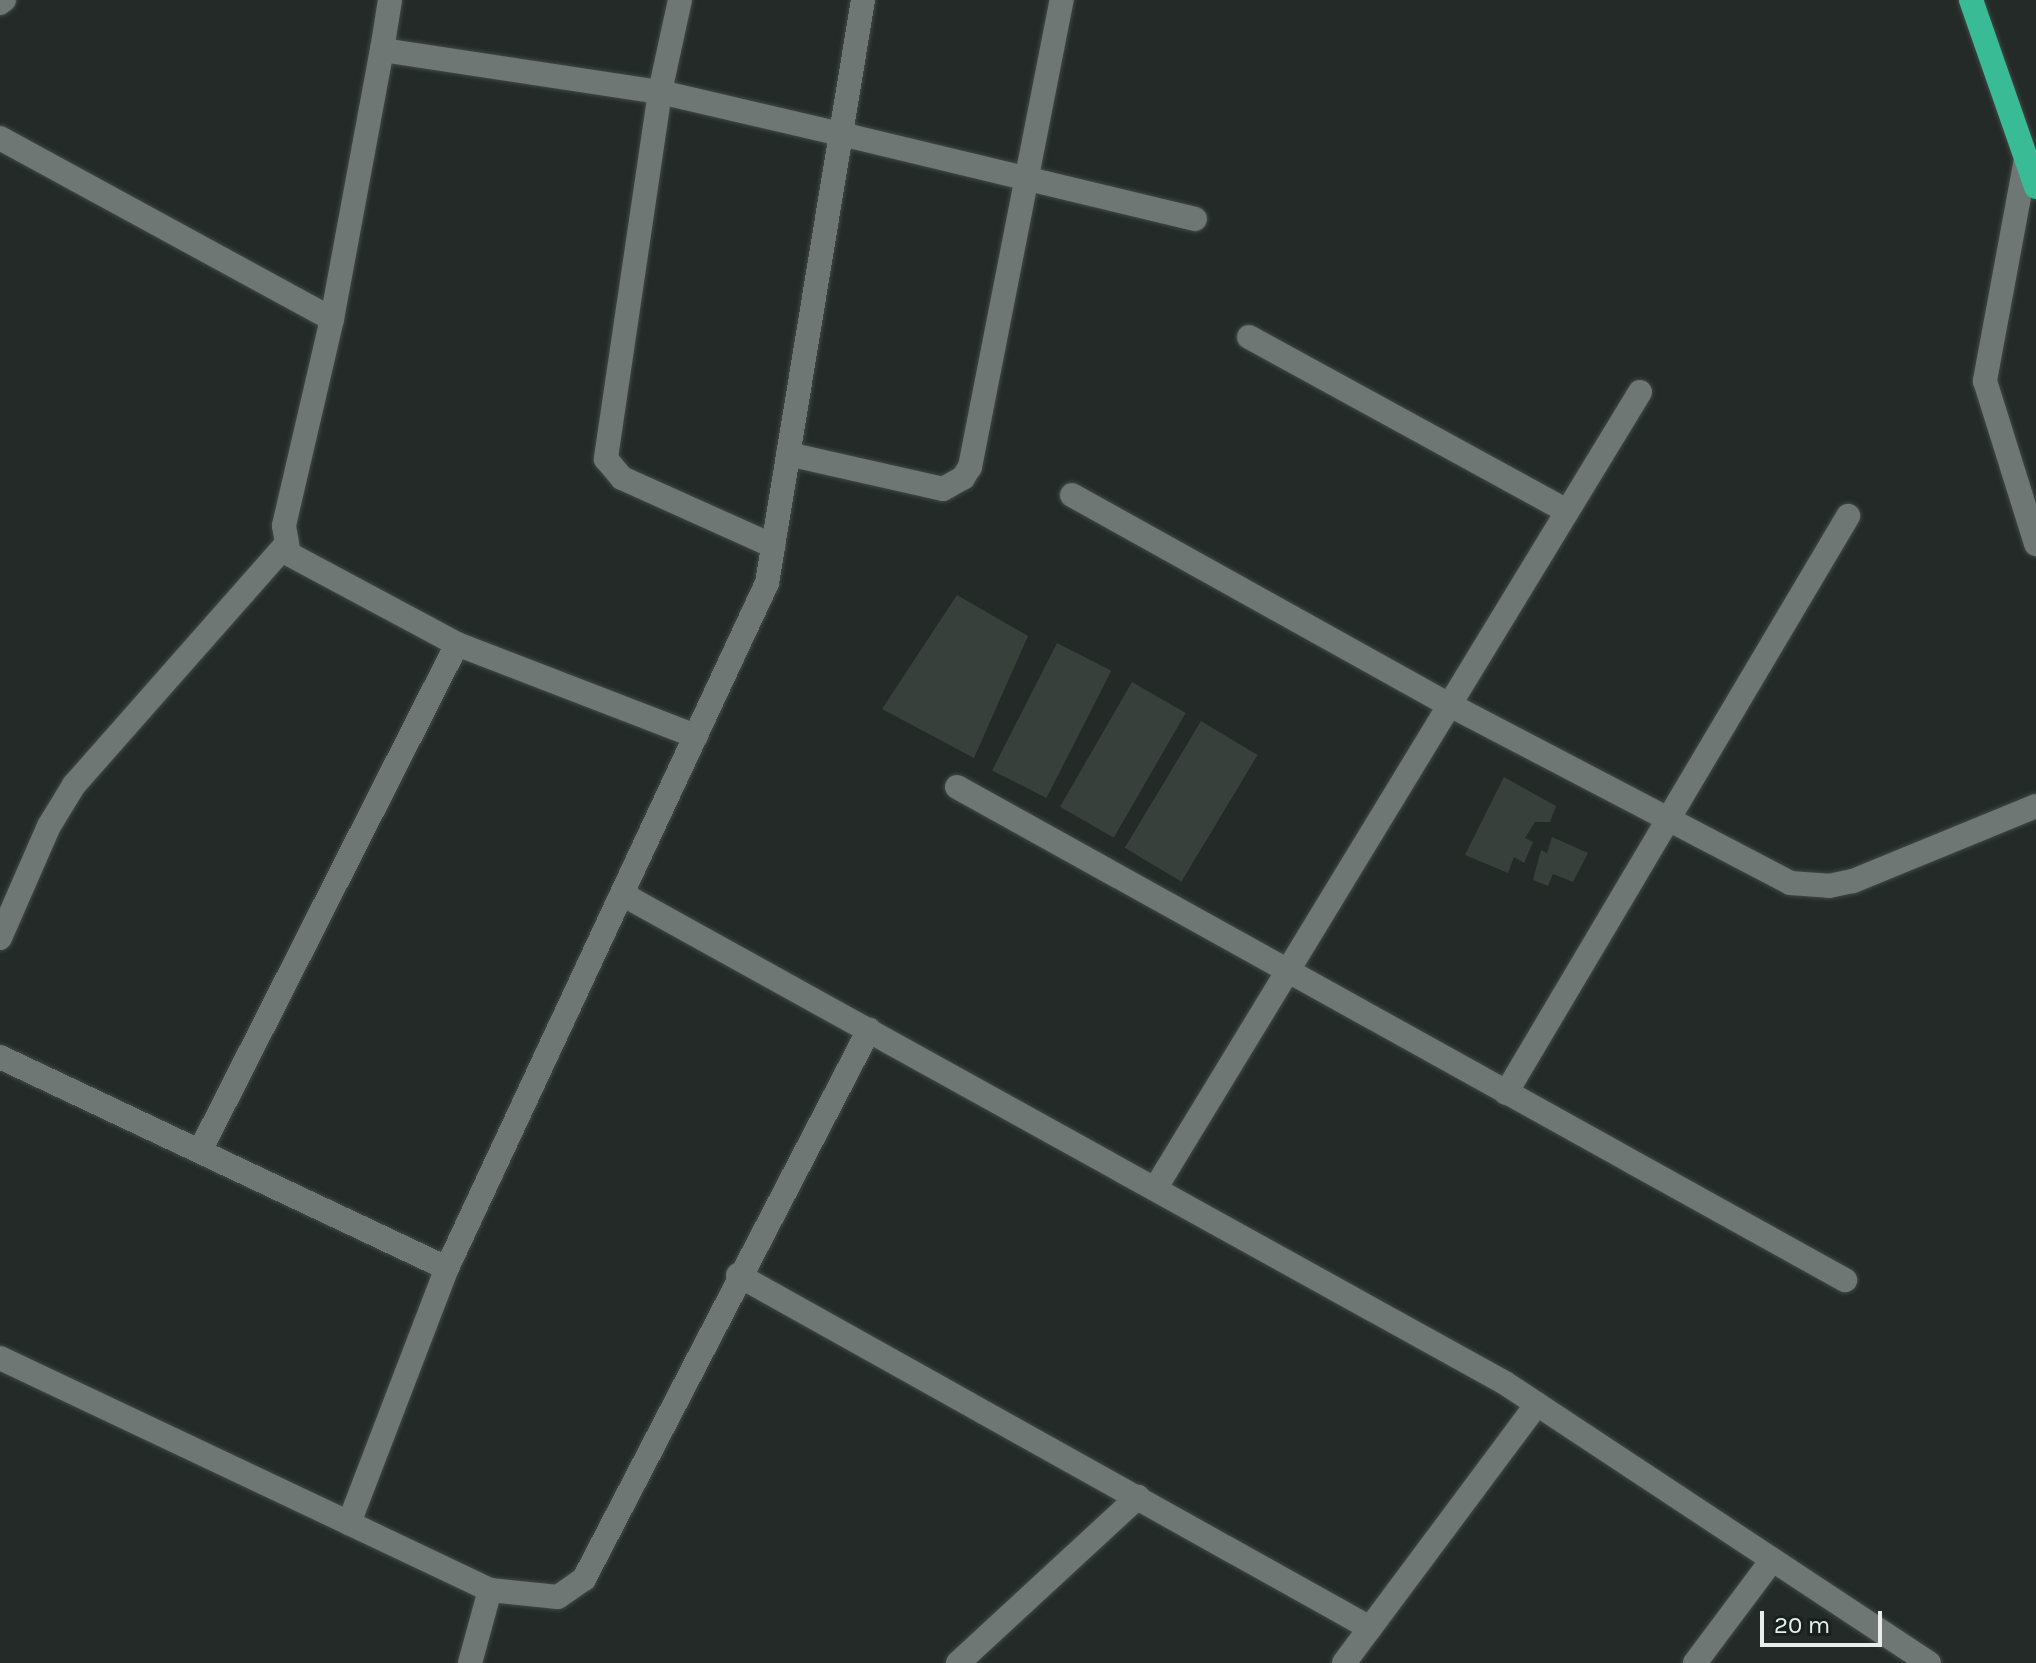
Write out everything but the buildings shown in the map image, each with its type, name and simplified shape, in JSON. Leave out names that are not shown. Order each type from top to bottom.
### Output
[{"type":"highway","points":[[1971,0],[2036,187]]},
{"type":"street","points":[[0,938],[49,826],[74,785],[284,547],[284,526],[332,319],[390,0]]},
{"type":"street","points":[[680,0],[660,92],[606,459],[622,478],[773,546]]},
{"type":"street","points":[[349,1523],[447,1268],[767,583],[863,0]]},
{"type":"street","points":[[788,454],[943,489],[963,478],[970,467],[1062,0]]},
{"type":"street","points":[[382,50],[660,92],[1195,219]]},
{"type":"street","points":[[0,138],[332,319]]},
{"type":"street","points":[[2026,159],[1985,381],[2036,544]]},
{"type":"street","points":[[1249,337],[1567,511]]},
{"type":"street","points":[[1155,1189],[1640,392]]},
{"type":"street","points":[[1072,495],[1450,705],[1775,878],[1829,886],[2036,806]]},
{"type":"street","points":[[1506,1093],[1848,516]]},
{"type":"street","points":[[284,547],[299,563],[457,644],[696,736]]},
{"type":"street","points":[[200,1151],[457,644]]},
{"type":"street","points":[[957,787],[1287,973],[1845,1280]]},
{"type":"street","points":[[622,894],[1537,1404],[1929,1663]]},
{"type":"street","points":[[0,1358],[490,1590],[558,1597],[578,1588],[738,1275],[869,1030]]},
{"type":"street","points":[[0,1057],[447,1268]]},
{"type":"street","points":[[738,1275],[1370,1628]]},
{"type":"street","points":[[1344,1663],[1537,1404]]},
{"type":"street","points":[[958,1663],[1138,1497]]},
{"type":"street","points":[[1695,1663],[1772,1560]]},
{"type":"street","points":[[470,1663],[490,1590]]}]
